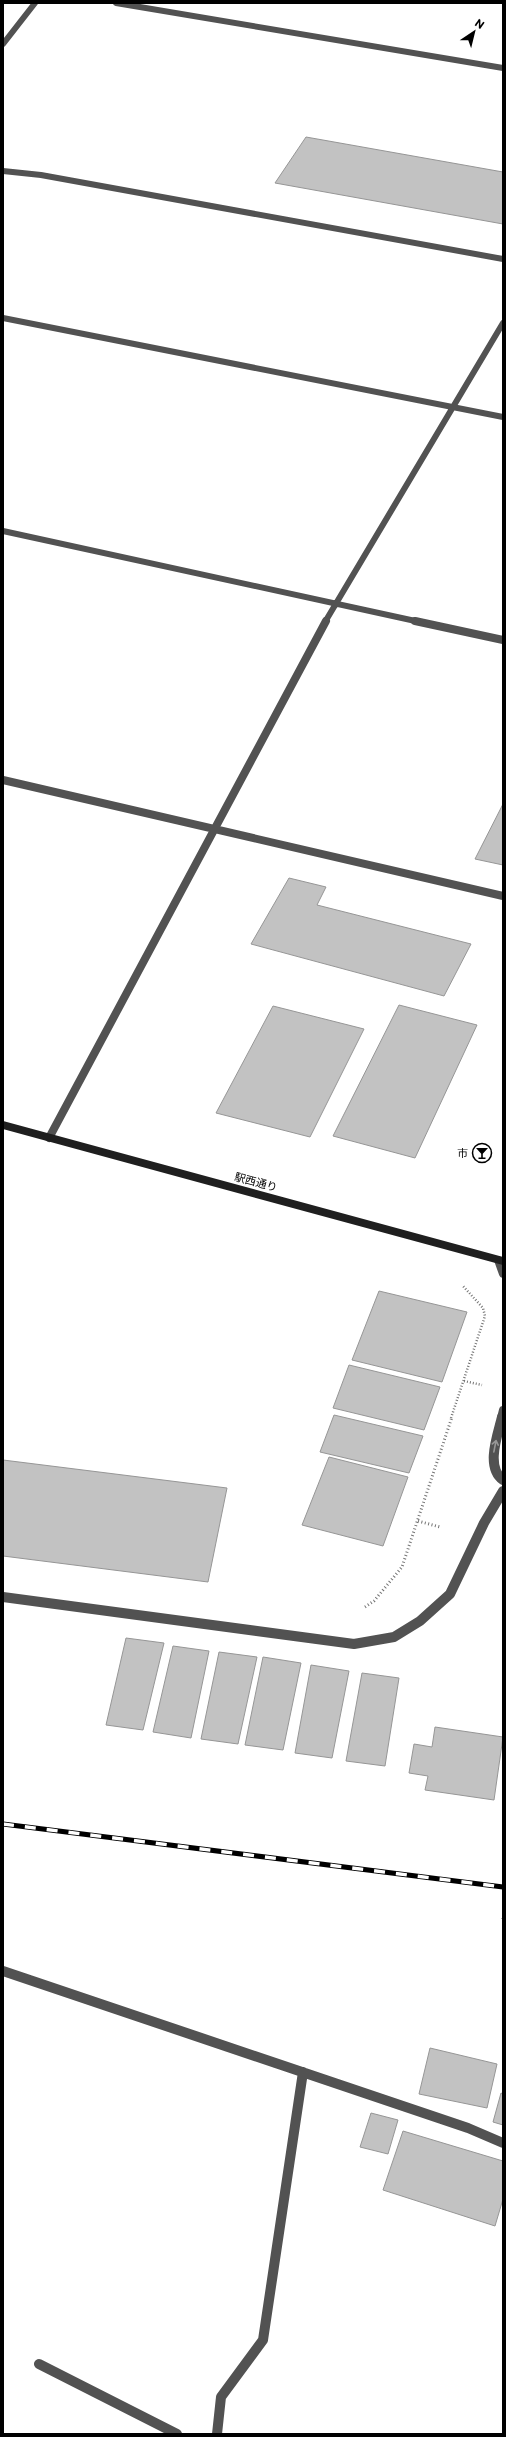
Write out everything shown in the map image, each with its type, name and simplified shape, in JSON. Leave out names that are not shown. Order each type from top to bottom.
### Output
[{"type":"street","points":[[3,44],[35,3]]},
{"type":"street","points":[[116,3],[503,68]]},
{"type":"street","points":[[3,171],[41,175],[503,259]]},
{"type":"street","points":[[3,318],[503,416]]},
{"type":"street","points":[[49,1138],[213,829],[335,604],[455,407],[503,323]]},
{"type":"street","points":[[3,531],[503,640]]},
{"type":"street","points":[[3,780],[503,896]]},
{"type":"street","name":"駅西通り","points":[[3,1125],[500,1260]]},
{"type":"street","points":[[500,1260],[503,1274]]},
{"type":"street","points":[[503,1410],[493,1456],[499,1477],[503,1480]]},
{"type":"street","points":[[3,1597],[354,1644],[394,1637],[420,1621],[450,1594],[484,1523],[503,1491]]},
{"type":"street","points":[[3,1971],[468,2128],[503,2143]]},
{"type":"street","points":[[217,2434],[221,2397],[263,2340],[303,2072]]},
{"type":"street","points":[[39,2364],[177,2434]]},
{"type":"path","points":[[319,1639],[374,1601],[402,1567],[485,1316],[483,1308],[471,1292],[462,1284]]},
{"type":"path","points":[[464,1381],[488,1387]]},
{"type":"path","points":[[418,1521],[440,1527]]},
{"type":"building","points":[[306,137],[503,172],[503,224],[275,183]]},
{"type":"building","points":[[503,804],[503,865],[475,859]]},
{"type":"building","points":[[289,878],[326,887],[317,905],[471,944],[444,996],[251,944]]},
{"type":"building","points":[[399,1005],[477,1025],[415,1158],[333,1136]]},
{"type":"building","points":[[273,1006],[364,1029],[310,1137],[216,1113]]},
{"type":"building","points":[[379,1291],[467,1312],[442,1382],[352,1360]]},
{"type":"building","points":[[349,1365],[440,1387],[424,1430],[333,1408]]},
{"type":"building","points":[[334,1415],[423,1436],[409,1473],[320,1452]]},
{"type":"building","points":[[329,1457],[408,1477],[383,1546],[302,1525]]},
{"type":"building","points":[[3,1460],[227,1488],[208,1582],[3,1556]]},
{"type":"building","points":[[126,1638],[164,1643],[143,1730],[106,1725]]},
{"type":"building","points":[[173,1646],[209,1651],[191,1738],[153,1732]]},
{"type":"building","points":[[219,1652],[257,1657],[238,1744],[201,1739]]},
{"type":"building","points":[[263,1657],[301,1663],[283,1750],[245,1745]]},
{"type":"building","points":[[311,1665],[349,1671],[332,1758],[295,1753]]},
{"type":"building","points":[[362,1673],[399,1678],[385,1766],[346,1761]]},
{"type":"building","points":[[435,1727],[503,1737],[494,1800],[425,1790],[428,1776],[409,1773],[414,1744],[432,1747]]},
{"type":"building","points":[[430,2048],[497,2064],[487,2108],[419,2094]]},
{"type":"building","points":[[501,2093],[503,2094],[503,2125],[493,2122]]},
{"type":"building","points":[[371,2113],[398,2120],[388,2154],[360,2147]]},
{"type":"building","points":[[403,2131],[503,2161],[503,2199],[495,2226],[383,2190]]},
{"type":"railway","points":[[3,1824],[503,1887]]},
{"type":"place","name":"市","points":[[482,1153]]}]
